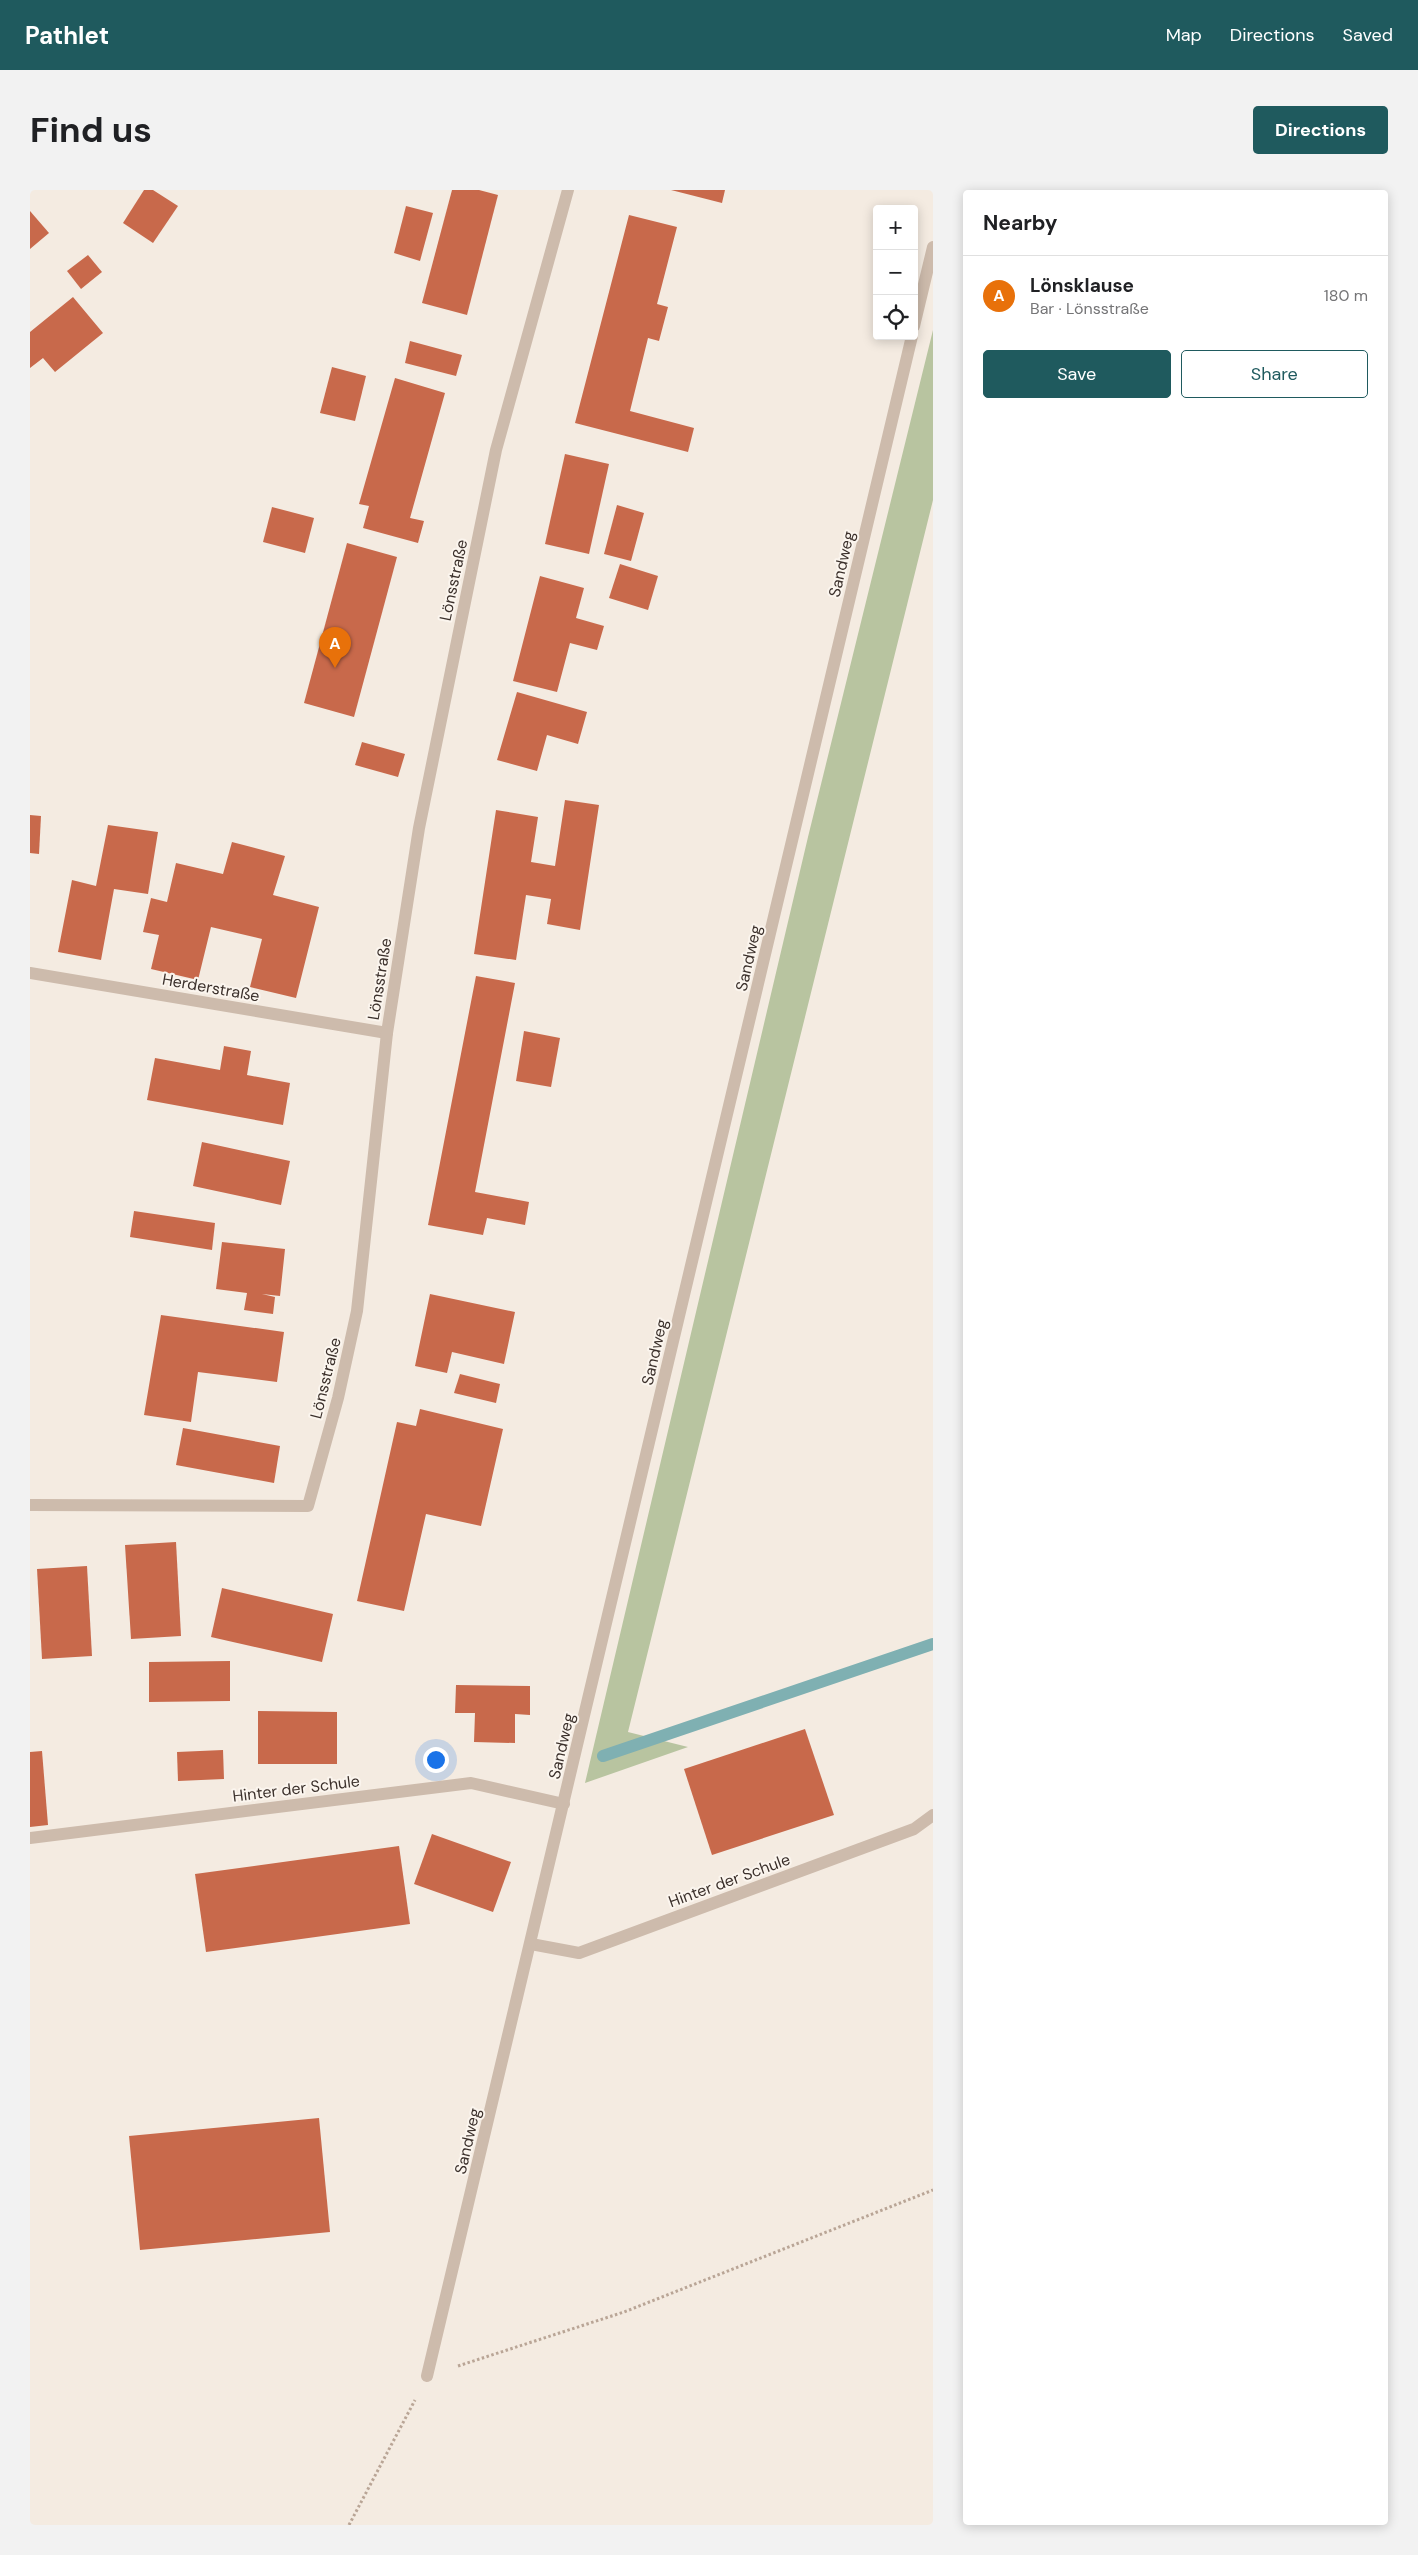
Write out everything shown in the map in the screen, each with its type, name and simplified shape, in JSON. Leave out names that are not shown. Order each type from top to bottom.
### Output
[{"type":"street","name":"Lönsstraße","points":[[30,1505],[308,1506],[338,1398],[357,1311],[387,1033],[419,828],[496,450],[568,190]]},
{"type":"street","points":[[918,309],[933,247]]},
{"type":"street","name":"Sandweg","points":[[427,2376],[911,340]]},
{"type":"street","name":"Herderstraße","points":[[30,973],[387,1033]]},
{"type":"street","name":"Hinter der Schule","points":[[30,1838],[471,1783],[564,1804]]},
{"type":"street","name":"Hinter der Schule","points":[[531,1944],[579,1953],[914,1829],[933,1816]]},
{"type":"path","points":[[348,2525],[427,2376],[624,2312],[933,2190]]},
{"type":"green space","points":[[933,330],[933,500],[628,1732],[688,1747],[585,1783],[808,837]]},
{"type":"building","points":[[144,190],[153,190],[178,206],[153,243],[123,223]]},
{"type":"building","points":[[452,190],[479,190],[498,195],[467,315],[422,303]]},
{"type":"building","points":[[671,190],[725,190],[722,203]]},
{"type":"building","points":[[406,206],[433,213],[420,261],[394,253]]},
{"type":"building","points":[[30,211],[49,233],[30,249]]},
{"type":"building","points":[[629,215],[677,227],[657,304],[668,307],[659,341],[648,338],[630,411],[694,428],[688,452],[575,423]]},
{"type":"building","points":[[88,255],[102,272],[81,289],[67,271]]},
{"type":"building","points":[[73,297],[103,333],[55,372],[43,358],[30,368],[30,332]]},
{"type":"building","points":[[410,341],[462,355],[456,376],[405,363]]},
{"type":"building","points":[[332,367],[366,376],[355,421],[320,413]]},
{"type":"building","points":[[395,378],[445,393],[410,518],[424,521],[418,543],[363,528],[369,506],[359,504]]},
{"type":"building","points":[[565,454],[609,464],[589,554],[545,544]]},
{"type":"building","points":[[617,505],[644,513],[631,561],[604,554]]},
{"type":"building","points":[[272,507],[314,518],[305,553],[263,542]]},
{"type":"building","points":[[347,543],[397,557],[354,717],[304,703]]},
{"type":"building","points":[[620,564],[658,576],[648,610],[609,598]]},
{"type":"building","points":[[540,576],[584,588],[576,618],[604,626],[597,650],[570,643],[557,692],[513,681]]},
{"type":"building","points":[[517,692],[587,712],[578,744],[547,735],[537,771],[497,760]]},
{"type":"building","points":[[362,742],[405,754],[398,777],[355,765]]},
{"type":"building","points":[[565,800],[599,805],[580,930],[547,924],[551,899],[526,895],[516,960],[474,954],[496,810],[538,817],[531,862],[555,866]]},
{"type":"building","points":[[30,815],[41,816],[39,854],[30,853]]},
{"type":"building","points":[[108,825],[158,832],[148,894],[114,889],[101,960],[58,952],[72,880],[96,886]]},
{"type":"building","points":[[232,842],[285,856],[273,895],[319,907],[296,998],[250,987],[262,939],[211,927],[198,980],[151,969],[159,935],[143,932],[151,898],[167,902],[176,863],[223,874]]},
{"type":"building","points":[[476,976],[515,983],[475,1192],[529,1202],[525,1225],[487,1218],[483,1235],[428,1225]]},
{"type":"building","points":[[524,1031],[560,1038],[551,1087],[516,1081]]},
{"type":"building","points":[[224,1046],[251,1051],[247,1075],[290,1083],[283,1125],[147,1100],[155,1058],[220,1070]]},
{"type":"building","points":[[202,1142],[290,1161],[281,1205],[193,1186]]},
{"type":"building","points":[[134,1211],[215,1223],[212,1250],[130,1237]]},
{"type":"building","points":[[222,1242],[285,1249],[280,1296],[262,1294],[275,1297],[273,1314],[244,1310],[247,1293],[216,1289]]},
{"type":"building","points":[[430,1294],[515,1312],[504,1364],[452,1352],[447,1373],[415,1366]]},
{"type":"building","points":[[161,1315],[284,1332],[277,1382],[198,1372],[191,1422],[144,1415]]},
{"type":"building","points":[[460,1374],[500,1384],[496,1403],[454,1393]]},
{"type":"building","points":[[420,1409],[503,1429],[481,1526],[426,1514],[404,1611],[357,1601],[397,1422],[416,1426]]},
{"type":"building","points":[[183,1428],[280,1446],[274,1483],[176,1465]]},
{"type":"building","points":[[176,1542],[181,1636],[131,1639],[125,1545]]},
{"type":"building","points":[[87,1566],[92,1656],[42,1659],[37,1569]]},
{"type":"building","points":[[222,1588],[333,1614],[322,1662],[211,1637]]},
{"type":"building","points":[[230,1661],[230,1701],[149,1702],[149,1662]]},
{"type":"building","points":[[456,1685],[530,1686],[530,1715],[515,1714],[515,1743],[474,1742],[475,1713],[455,1713]]},
{"type":"building","points":[[258,1711],[337,1712],[337,1764],[258,1764]]},
{"type":"building","points":[[805,1729],[834,1815],[712,1855],[684,1769]]},
{"type":"building","points":[[223,1750],[224,1779],[178,1781],[177,1752]]},
{"type":"building","points":[[42,1751],[48,1825],[30,1827],[30,1752]]},
{"type":"building","points":[[432,1834],[511,1862],[493,1912],[414,1884]]},
{"type":"building","points":[[399,1846],[410,1924],[206,1952],[195,1874]]},
{"type":"building","points":[[319,2118],[330,2232],[140,2250],[129,2136]]},
{"type":"waterway","points":[[603,1756],[933,1644]]},
{"type":"place","name":"Lönsklause","points":[[335,668]]}]
